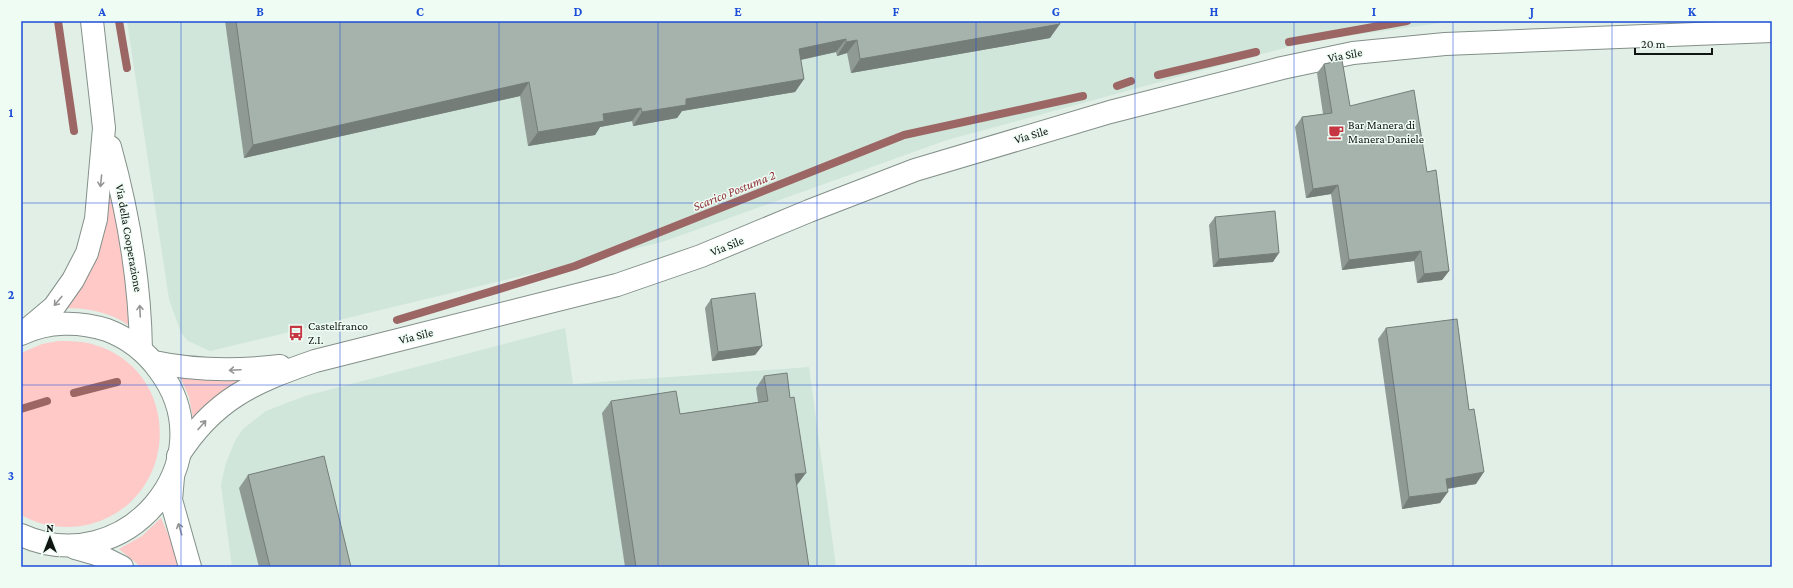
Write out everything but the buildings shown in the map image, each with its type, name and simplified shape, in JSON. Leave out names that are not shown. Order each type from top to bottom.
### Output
[{"type":"street","name":"Via della Cooperazione","points":[[92,21],[104,128],[116,168],[135,265],[147,356]]},
{"type":"street","name":"Via Sile","points":[[66,546],[100,542],[116,536],[131,527],[156,505],[187,443],[210,416],[231,398],[257,383],[315,361],[617,285],[701,256],[816,208],[915,170],[1110,112],[1282,68],[1352,54],[1445,44],[1772,31]]},
{"type":"street","name":"Via della Cooperazione","points":[[23,333],[54,307],[62,297],[87,253],[96,219],[104,128]]},
{"type":"street","points":[[23,333],[42,326],[59,324],[95,326],[127,340],[147,356],[169,386],[178,413],[180,442],[171,500],[190,567]]},
{"type":"street","name":"Via Sile","points":[[147,356],[178,367],[228,370],[315,361]]},
{"type":"street","points":[[21,535],[49,544],[66,546],[96,554],[122,567]]},
{"type":"shaded area","points":[[127,21],[1470,21],[1448,22],[1310,41],[947,140],[662,242],[210,351],[188,341],[181,333],[169,299]]},
{"type":"shaded area","points":[[107,176],[118,214],[130,326],[107,314],[90,310],[64,308]]},
{"type":"shaded area","points":[[565,328],[573,384],[809,367],[836,567],[232,567],[221,485],[226,463],[235,441],[243,429],[266,411],[305,396]]},
{"type":"shaded area","points":[[58,341],[92,344],[122,358],[143,379],[156,405],[160,434],[155,462],[142,488],[121,510],[91,524],[73,527],[46,525],[21,515],[21,353],[42,344]]},
{"type":"shaded area","points":[[178,372],[264,373],[194,424],[189,397]]},
{"type":"shaded area","points":[[161,518],[174,548],[178,566],[141,567],[119,549],[142,536]]},
{"type":"waterway","name":"Scarico Postuma 2","points":[[58,21],[74,131]]},
{"type":"waterway","points":[[119,21],[127,68]]},
{"type":"waterway","name":"Scarico Postuma 2","points":[[1289,42],[1407,21]]},
{"type":"waterway","name":"Scarico Postuma 2","points":[[1158,75],[1256,52]]},
{"type":"waterway","name":"Scarico Postuma 2","points":[[1117,86],[1131,81]]},
{"type":"waterway","name":"Scarico Postuma 2","points":[[397,320],[575,266],[904,135],[1083,96]]},
{"type":"waterway","name":"Scarico Postuma 2","points":[[74,393],[117,382]]},
{"type":"waterway","points":[[21,409],[47,401]]},
{"type":"place","name":"Bar Manera di Manera Daniele","points":[[1336,132]]},
{"type":"place","name":"Castelfranco Z.I.","points":[[296,333]]}]
